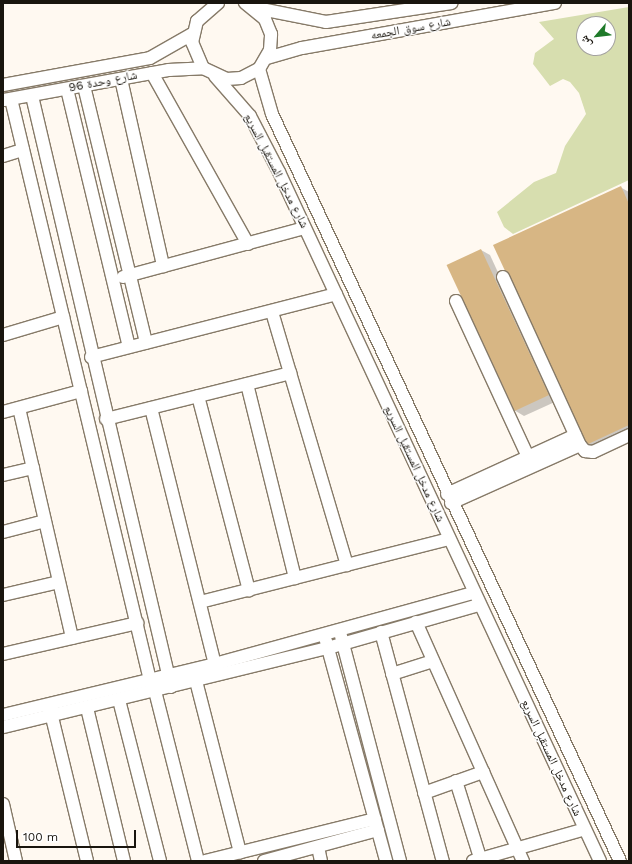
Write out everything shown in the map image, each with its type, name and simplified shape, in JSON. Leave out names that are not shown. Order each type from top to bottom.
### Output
[{"type":"street","points":[[202,3],[192,34],[195,56],[203,68],[215,76],[241,78],[259,69],[267,58],[271,34],[265,20],[250,5]]},
{"type":"street","points":[[197,21],[218,3]]},
{"type":"street","name":"شارع سوق الجمعه","points":[[250,5],[326,22],[452,3]]},
{"type":"street","name":"شارع سوق الجمعه","points":[[267,58],[302,48],[555,3]]},
{"type":"street","name":"شارع وحدة 96","points":[[3,85],[150,58],[192,34]]},
{"type":"street","name":"شارع وحدة 96","points":[[7,100],[152,73],[203,68]]},
{"type":"street","name":"شارع مدخل المستقبل السريع","points":[[259,69],[272,114],[449,498],[620,861]]},
{"type":"street","points":[[152,73],[248,244]]},
{"type":"street","name":"شارع مدخل المستقبل السريع","points":[[215,76],[250,116],[305,228],[448,539],[600,861]]},
{"type":"street","points":[[121,79],[164,266]]},
{"type":"street","points":[[84,86],[146,343]]},
{"type":"street","points":[[67,89],[129,347]]},
{"type":"street","points":[[32,96],[91,357],[169,681]]},
{"type":"street","points":[[7,100],[23,150],[137,623],[198,861]]},
{"type":"street","points":[[3,156],[23,150]]},
{"type":"street","points":[[113,280],[305,228]]},
{"type":"street","points":[[503,277],[578,440],[585,451],[593,452],[629,435]]},
{"type":"street","points":[[91,357],[272,312],[336,294]]},
{"type":"street","points":[[456,301],[528,457]]},
{"type":"street","points":[[272,312],[347,565]]},
{"type":"street","points":[[3,335],[63,317]]},
{"type":"street","points":[[359,345],[375,337]]},
{"type":"street","points":[[106,419],[290,373]]},
{"type":"street","points":[[247,384],[295,578]]},
{"type":"street","points":[[3,412],[81,391]]},
{"type":"street","points":[[198,396],[249,590]]},
{"type":"street","points":[[19,408],[72,638]]},
{"type":"street","points":[[151,408],[215,664]]},
{"type":"street","points":[[449,498],[528,457],[578,440]]},
{"type":"street","points":[[449,498],[578,440]]},
{"type":"street","points":[[3,475],[33,468]]},
{"type":"street","points":[[3,532],[45,521]]},
{"type":"street","points":[[200,602],[448,539]]},
{"type":"street","points":[[3,595],[59,582]]},
{"type":"street","points":[[169,681],[196,681],[343,644],[416,622],[492,590]]},
{"type":"street","points":[[3,727],[50,710],[169,681],[215,664],[340,631],[476,598]]},
{"type":"street","points":[[416,622],[523,861]]},
{"type":"street","points":[[3,654],[137,623]]},
{"type":"street","points":[[340,631],[400,861]]},
{"type":"street","points":[[380,632],[443,861]]},
{"type":"street","points":[[325,636],[386,861]]},
{"type":"street","points":[[392,674],[433,661]]},
{"type":"street","points":[[196,681],[240,852]]},
{"type":"street","points":[[3,715],[87,708],[119,700],[153,685]]},
{"type":"street","points":[[119,700],[160,861]]},
{"type":"street","points":[[87,708],[124,861]]},
{"type":"street","points":[[50,710],[87,861]]},
{"type":"street","points":[[353,738],[366,735]]},
{"type":"street","points":[[424,793],[483,772]]},
{"type":"street","points":[[456,781],[478,860],[585,829]]},
{"type":"street","points":[[3,804],[16,861]]},
{"type":"street","points":[[205,861],[240,852],[376,824]]},
{"type":"street","points":[[264,861],[288,858],[376,824]]},
{"type":"street","points":[[318,847],[321,861]]},
{"type":"green space","points":[[629,7],[629,180],[513,234],[504,227],[497,212],[534,182],[556,173],[565,146],[586,114],[579,93],[570,82],[563,79],[550,86],[533,64],[535,53],[554,39],[539,22]]},
{"type":"building","points":[[621,186],[629,204],[629,425],[586,445],[493,245]]},
{"type":"building","points":[[481,249],[549,395],[515,411],[447,265]]}]
